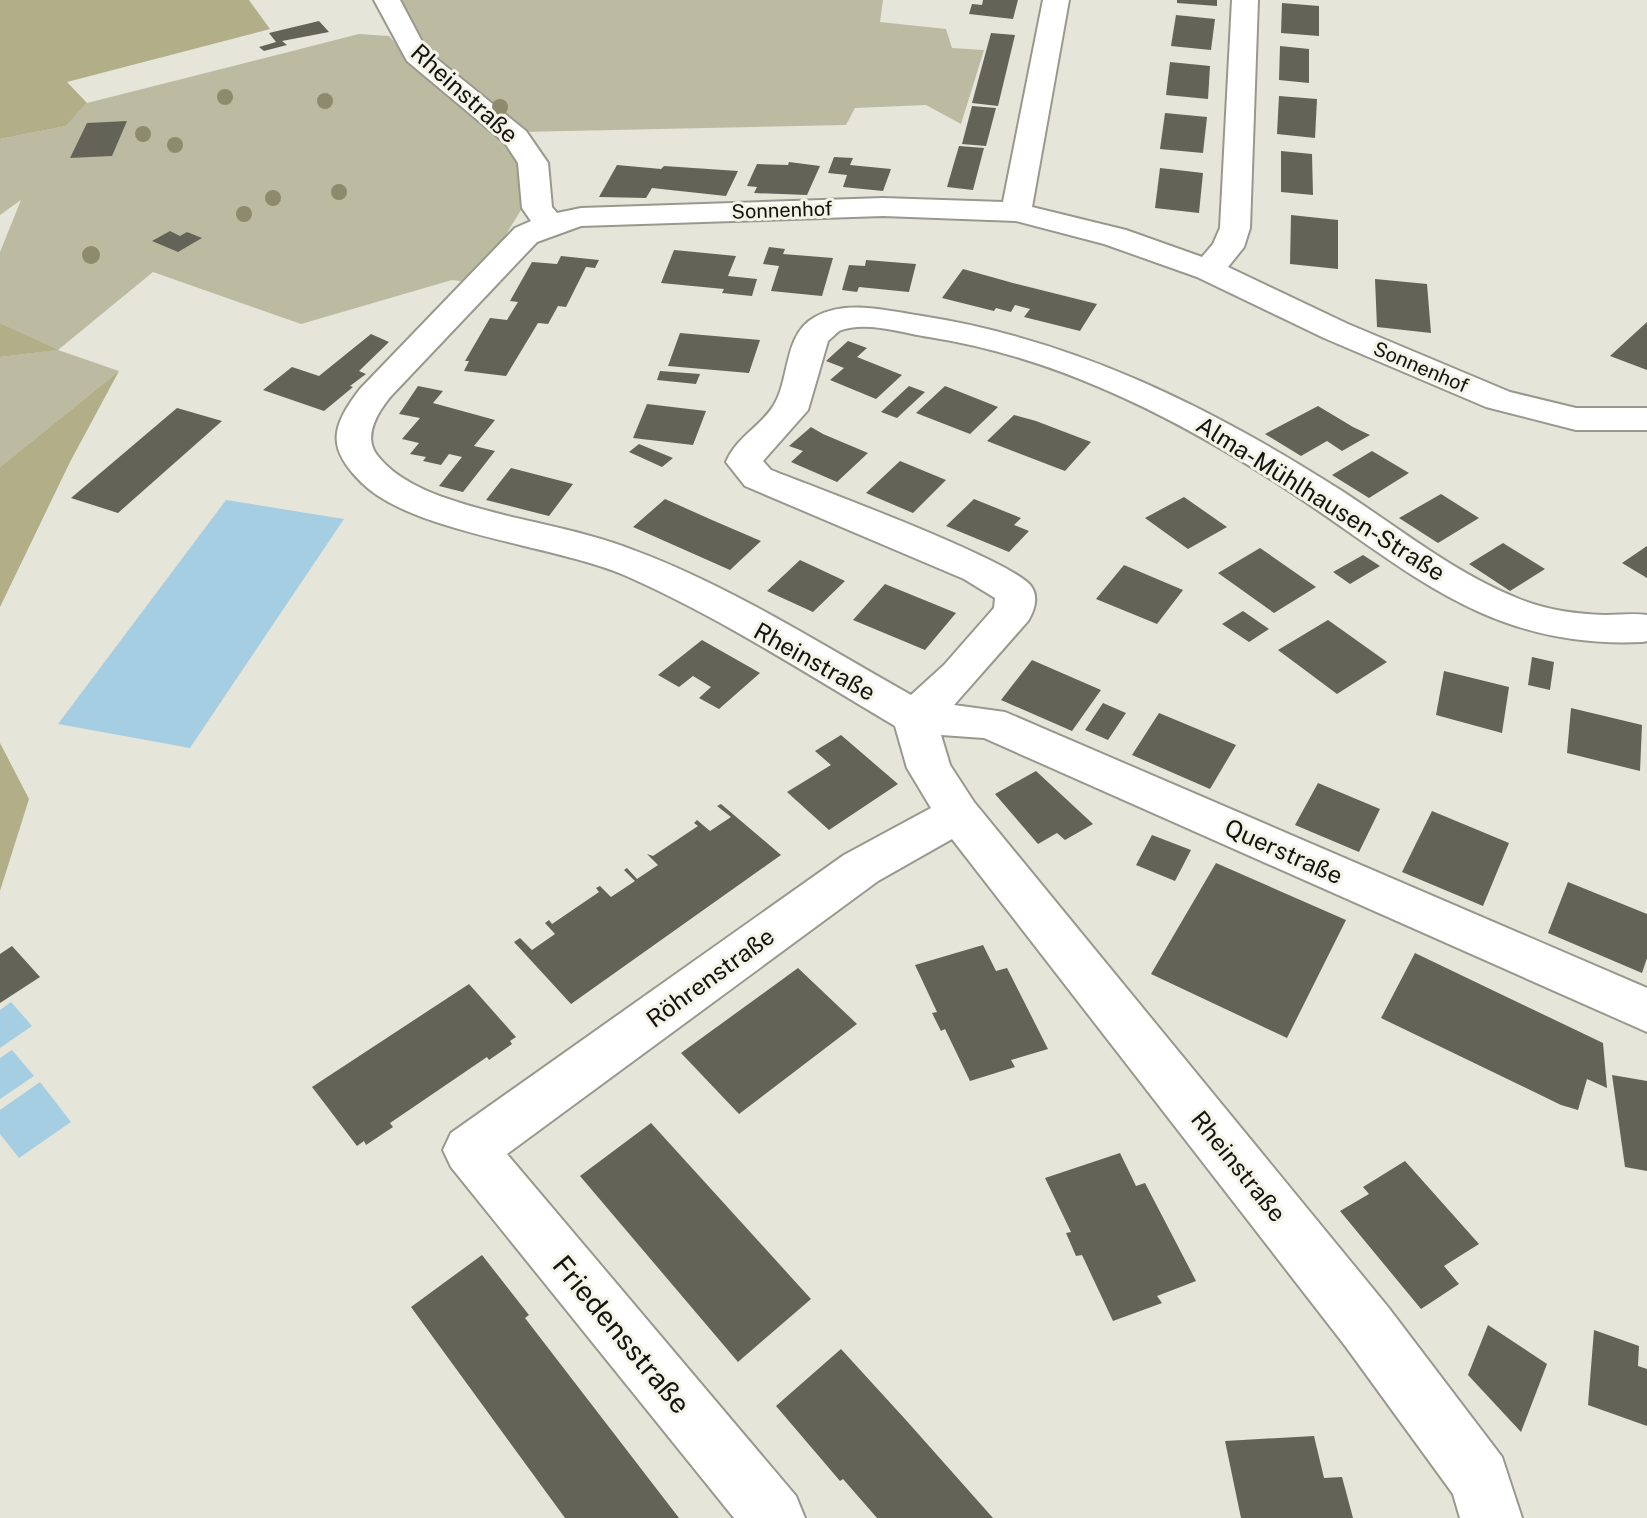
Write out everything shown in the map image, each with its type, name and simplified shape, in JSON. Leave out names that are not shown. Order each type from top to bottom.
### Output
[{"type":"street","name":"Rheinstraße","points":[[387,0],[416,55],[516,137],[527,150],[533,163],[537,208],[549,224],[526,235],[365,403],[354,427],[358,457],[382,481],[419,501],[603,553],[650,572],[717,605],[914,717],[929,768],[958,814],[1376,1339],[1480,1479],[1491,1518]]},
{"type":"street","points":[[1016,212],[1056,0]]},
{"type":"street","points":[[1208,270],[1228,247],[1235,228],[1245,0]]},
{"type":"street","name":"Sonnenhof","points":[[549,224],[581,217],[836,208],[1016,212],[1115,237],[1208,270],[1336,331],[1498,400],[1576,419],[1647,419]]},
{"type":"street","name":"Alma-Mühlhausen-Straße","points":[[914,717],[959,676],[1014,611],[1015,592],[1003,581],[758,478],[744,462],[748,452],[790,410],[811,341],[816,331],[829,320],[850,318],[930,325],[999,339],[1054,356],[1149,394],[1221,431],[1478,597],[1554,625],[1599,630],[1643,628]]},
{"type":"street","name":"Querstraße","points":[[914,717],[990,723],[1647,1011]]},
{"type":"street","name":"Röhrenstraße","points":[[470,1150],[861,868],[958,814]]},
{"type":"street","name":"Friedensstraße","points":[[470,1150],[774,1518]]},
{"type":"green space","points":[[399,0],[883,0],[880,22],[946,29],[952,48],[984,50],[961,124],[926,105],[855,108],[846,125],[521,132],[421,49]]},
{"type":"green space","points":[[359,34],[389,36],[407,56],[517,150],[524,205],[496,251],[467,282],[452,280],[301,324],[153,272],[58,350],[119,371],[0,467],[0,357],[56,350],[0,323],[0,252],[21,200],[0,215],[0,139],[66,126],[87,103]]},
{"type":"shaded area","points":[[0,0],[249,0],[270,29],[67,82],[87,103],[66,126],[0,139]]},
{"type":"shaded area","points":[[0,323],[58,350],[0,357]]},
{"type":"shaded area","points":[[119,371],[70,462],[0,607],[0,467]]},
{"type":"shaded area","points":[[0,743],[29,799],[0,891]]},
{"type":"water","points":[[226,500],[344,519],[190,748],[58,724]]},
{"type":"water","points":[[11,1002],[32,1026],[0,1048],[0,1010]]},
{"type":"water","points":[[12,1050],[34,1076],[0,1099],[0,1058]]},
{"type":"water","points":[[40,1082],[71,1122],[19,1158],[0,1134],[0,1110]]},
{"type":"building","points":[[983,0],[1018,0],[1013,19],[969,14],[972,4],[982,5]]},
{"type":"building","points":[[1177,0],[1217,0],[1217,6],[1177,3]]},
{"type":"building","points":[[1282,3],[1319,6],[1319,36],[1281,33]]},
{"type":"building","points":[[1176,15],[1215,19],[1211,50],[1171,46]]},
{"type":"building","points":[[319,21],[329,32],[282,41],[287,45],[264,51],[259,47],[276,42],[269,33]]},
{"type":"building","points":[[991,33],[1015,35],[998,106],[972,103]]},
{"type":"building","points":[[1280,46],[1309,49],[1309,83],[1279,80]]},
{"type":"building","points":[[1170,62],[1210,66],[1208,99],[1166,95]]},
{"type":"building","points":[[1279,96],[1317,99],[1315,138],[1277,134]]},
{"type":"building","points":[[972,106],[996,108],[986,146],[962,144]]},
{"type":"building","points":[[1165,113],[1207,117],[1203,153],[1160,149]]},
{"type":"building","points":[[127,121],[112,156],[70,158],[87,123]]},
{"type":"building","points":[[959,146],[984,148],[973,190],[947,187]]},
{"type":"building","points":[[1281,151],[1312,154],[1313,195],[1281,192]]},
{"type":"building","points":[[834,157],[853,158],[850,165],[891,169],[883,191],[843,187],[847,175],[828,173]]},
{"type":"building","points":[[789,162],[820,166],[807,195],[754,193],[757,187],[747,186],[757,164],[788,165]]},
{"type":"building","points":[[617,165],[738,171],[726,196],[652,188],[646,198],[599,197]]},
{"type":"building","points":[[1160,168],[1203,173],[1199,213],[1155,208]]},
{"type":"building","points":[[1291,215],[1338,220],[1338,269],[1290,264]]},
{"type":"building","points":[[170,231],[180,236],[187,232],[202,238],[178,252],[152,241]]},
{"type":"building","points":[[769,247],[785,249],[783,254],[833,258],[822,296],[771,291],[779,266],[763,264]]},
{"type":"building","points":[[674,250],[736,256],[728,276],[757,279],[752,296],[722,293],[724,289],[661,283]]},
{"type":"building","points":[[561,256],[599,260],[595,268],[586,267],[566,307],[558,306],[548,324],[538,323],[506,376],[464,371],[469,361],[465,361],[490,318],[507,320],[518,302],[510,301],[532,262],[557,264]]},
{"type":"building","points":[[866,260],[916,264],[909,292],[859,287],[857,292],[842,290],[849,265],[865,266]]},
{"type":"building","points":[[963,269],[1097,304],[1080,331],[1024,317],[1030,309],[1015,305],[1011,312],[996,308],[994,311],[942,298]]},
{"type":"building","points":[[1375,279],[1427,284],[1431,333],[1377,327]]},
{"type":"building","points":[[1647,322],[1647,370],[1610,356]]},
{"type":"building","points":[[680,333],[760,340],[749,373],[668,366]]},
{"type":"building","points":[[371,334],[389,342],[359,371],[366,374],[324,411],[263,390],[292,367],[319,376]]},
{"type":"building","points":[[848,341],[867,348],[857,357],[902,375],[876,399],[830,380],[844,368],[826,361]]},
{"type":"building","points":[[660,371],[700,374],[696,384],[657,380]]},
{"type":"building","points":[[418,386],[443,391],[433,403],[495,420],[474,446],[495,451],[463,492],[439,486],[462,457],[449,454],[441,465],[423,461],[426,457],[410,454],[419,443],[402,439],[420,418],[399,414]]},
{"type":"building","points":[[909,386],[925,392],[897,418],[881,412]]},
{"type":"building","points":[[945,386],[998,407],[970,434],[916,413]]},
{"type":"building","points":[[647,404],[706,411],[693,445],[633,438]]},
{"type":"building","points":[[1318,406],[1370,435],[1342,451],[1327,441],[1301,456],[1265,434]]},
{"type":"building","points":[[177,408],[222,421],[118,513],[71,498]]},
{"type":"building","points":[[1014,415],[1091,442],[1065,471],[987,441]]},
{"type":"building","points":[[811,427],[868,453],[837,482],[791,462],[803,451],[789,446]]},
{"type":"building","points":[[639,444],[673,458],[662,467],[629,452]]},
{"type":"building","points":[[1372,451],[1409,473],[1369,498],[1332,475]]},
{"type":"building","points":[[900,461],[946,480],[913,513],[866,493]]},
{"type":"building","points":[[511,468],[573,484],[549,516],[486,500]]},
{"type":"building","points":[[1441,494],[1479,518],[1438,543],[1399,518]]},
{"type":"building","points":[[1184,497],[1227,527],[1188,549],[1145,518]]},
{"type":"building","points":[[665,499],[761,541],[730,570],[633,527]]},
{"type":"building","points":[[974,499],[1021,518],[1014,525],[1029,531],[1009,552],[946,526]]},
{"type":"building","points":[[1503,543],[1545,569],[1510,591],[1469,564]]},
{"type":"building","points":[[1647,546],[1647,578],[1622,563]]},
{"type":"building","points":[[1260,548],[1316,587],[1274,613],[1218,573]]},
{"type":"building","points":[[1363,555],[1380,566],[1350,584],[1333,572]]},
{"type":"building","points":[[800,560],[845,581],[813,612],[767,591]]},
{"type":"building","points":[[1124,565],[1183,590],[1157,624],[1096,599]]},
{"type":"building","points":[[885,584],[956,613],[925,650],[853,620]]},
{"type":"building","points":[[1243,611],[1269,629],[1249,642],[1222,624]]},
{"type":"building","points":[[1328,620],[1387,662],[1337,694],[1278,650]]},
{"type":"building","points":[[702,640],[760,673],[719,709],[699,698],[711,687],[693,676],[679,687],[658,675]]},
{"type":"building","points":[[1532,657],[1554,662],[1550,690],[1528,685]]},
{"type":"building","points":[[1032,660],[1101,690],[1072,731],[1001,700]]},
{"type":"building","points":[[1444,671],[1509,687],[1502,733],[1436,715]]},
{"type":"building","points":[[1103,703],[1126,713],[1108,740],[1085,730]]},
{"type":"building","points":[[1571,708],[1642,725],[1640,771],[1567,753]]},
{"type":"building","points":[[1159,713],[1236,745],[1210,789],[1132,755]]},
{"type":"building","points":[[841,735],[898,784],[829,830],[787,792],[831,765],[815,751]]},
{"type":"building","points":[[1036,771],[1093,824],[1065,840],[1057,833],[1038,844],[995,794]]},
{"type":"building","points":[[1318,783],[1380,809],[1359,852],[1295,825]]},
{"type":"building","points":[[721,804],[781,855],[571,1004],[514,942],[520,938],[532,950],[555,934],[545,923],[549,920],[552,924],[599,892],[596,888],[600,886],[611,897],[635,881],[624,870],[627,868],[637,879],[658,865],[647,854],[653,856],[698,826],[694,823],[697,820],[710,831],[731,817],[717,806]]},
{"type":"building","points":[[1432,811],[1509,843],[1483,906],[1402,872]]},
{"type":"building","points":[[1152,835],[1191,850],[1175,881],[1136,865]]},
{"type":"building","points":[[1216,863],[1346,920],[1287,1038],[1151,974]]},
{"type":"building","points":[[1568,882],[1647,914],[1647,958],[1642,973],[1548,933]]},
{"type":"building","points":[[983,945],[996,971],[1007,968],[1048,1049],[1011,1060],[1015,1067],[970,1081],[945,1029],[941,1031],[932,1013],[937,1012],[915,965]]},
{"type":"building","points":[[12,946],[40,977],[0,1003],[0,954]]},
{"type":"building","points":[[1415,953],[1603,1043],[1607,1088],[1587,1079],[1578,1110],[1561,1105],[1381,1018]]},
{"type":"building","points":[[798,968],[857,1024],[739,1114],[681,1053]]},
{"type":"building","points":[[469,984],[516,1037],[510,1041],[512,1044],[489,1060],[487,1057],[390,1123],[393,1127],[366,1145],[364,1141],[357,1146],[312,1087]]},
{"type":"building","points":[[1612,1075],[1647,1081],[1647,1171],[1625,1167]]},
{"type":"building","points":[[651,1123],[811,1299],[738,1362],[580,1176]]},
{"type":"building","points":[[1120,1153],[1136,1186],[1145,1183],[1196,1281],[1157,1296],[1162,1303],[1113,1321],[1082,1255],[1076,1256],[1066,1233],[1071,1232],[1045,1178]]},
{"type":"building","points":[[1405,1161],[1479,1244],[1444,1266],[1459,1284],[1421,1309],[1340,1211],[1369,1194],[1363,1187]]},
{"type":"building","points":[[482,1255],[529,1315],[525,1318],[679,1518],[565,1518],[411,1307]]},
{"type":"building","points":[[1488,1325],[1547,1364],[1521,1432],[1468,1375]]},
{"type":"building","points":[[1594,1330],[1639,1346],[1638,1366],[1647,1369],[1647,1426],[1588,1405]]},
{"type":"building","points":[[841,1349],[993,1518],[877,1518],[843,1479],[840,1481],[776,1406]]},
{"type":"building","points":[[1314,1436],[1324,1478],[1342,1477],[1353,1518],[1241,1518],[1225,1441]]}]
